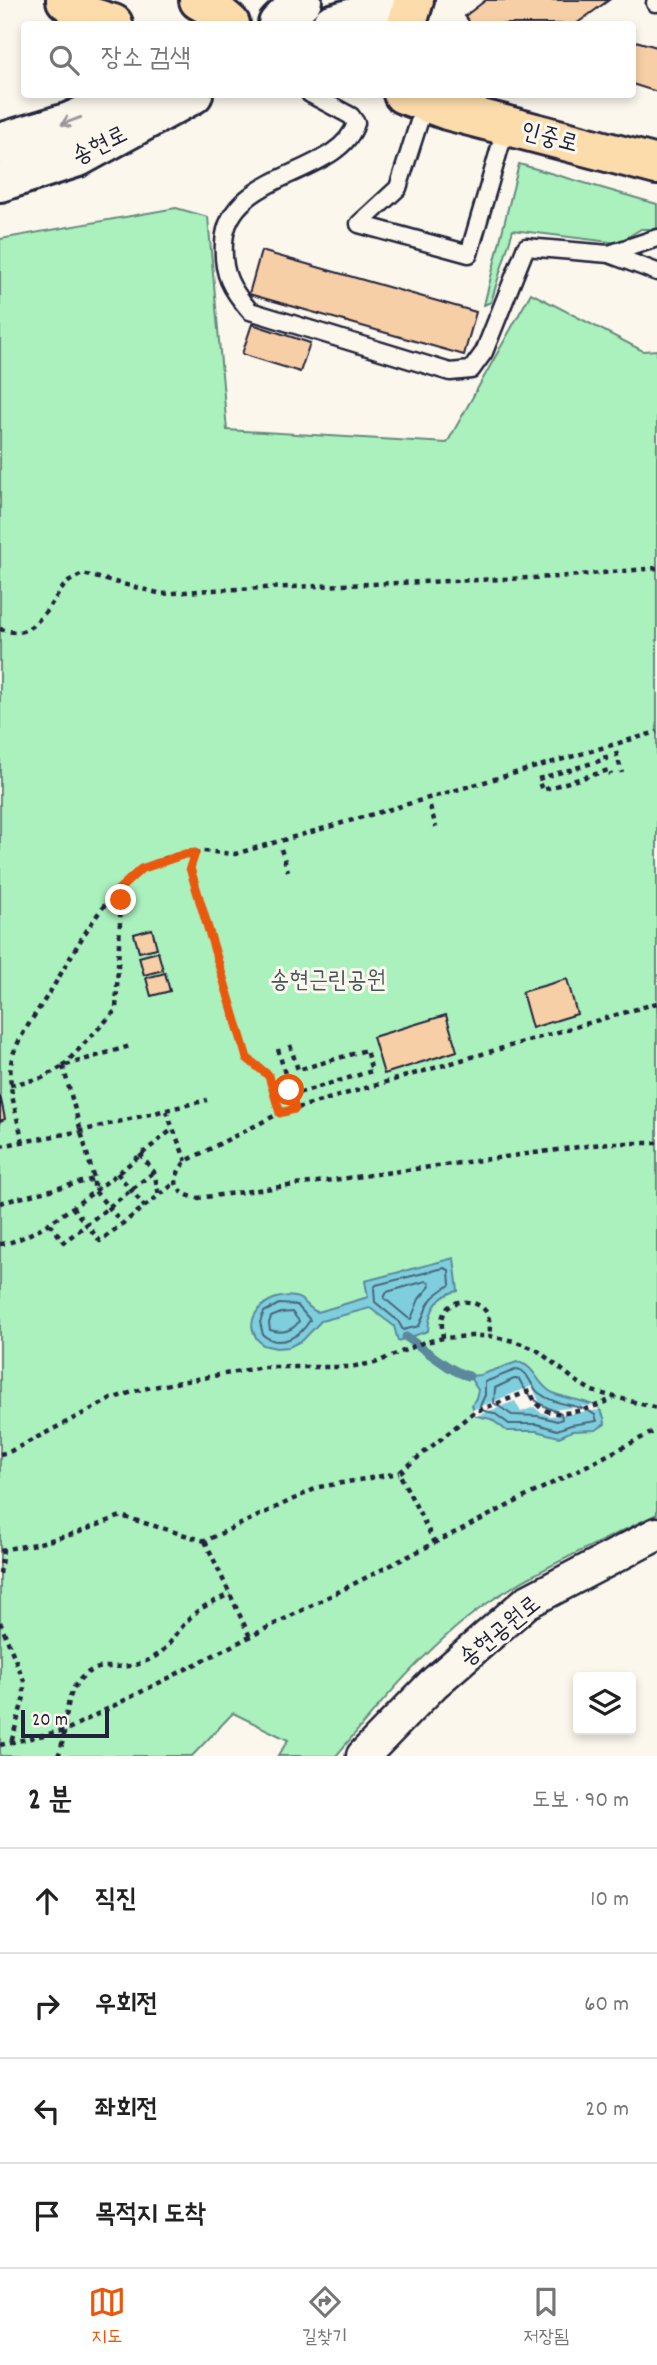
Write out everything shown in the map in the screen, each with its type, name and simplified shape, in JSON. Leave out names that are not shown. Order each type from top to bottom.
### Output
[{"type":"main road","points":[[66,0],[90,18],[102,21]]},
{"type":"main road","points":[[199,0],[227,21]]},
{"type":"main road","points":[[408,21],[414,0]]},
{"type":"main road","name":"인중로","points":[[427,100],[657,165]]},
{"type":"street","points":[[261,21],[266,0]]},
{"type":"street","points":[[281,21],[302,0]]},
{"type":"street","points":[[343,21],[378,11],[392,0]]},
{"type":"street","name":"송현로","points":[[0,143],[69,122],[125,98]]},
{"type":"street","name":"송현로","points":[[0,182],[78,157],[186,98]]},
{"type":"street","name":"송현공원로","points":[[363,1756],[433,1684],[527,1602],[657,1534]]},
{"type":"lane","points":[[317,98],[351,116],[356,122],[354,130],[338,149],[262,188],[240,206],[224,229],[223,257],[232,290],[250,311],[450,372],[471,370],[484,352],[526,247],[609,254],[657,272]]},
{"type":"lane","points":[[427,100],[398,188],[359,224],[469,254],[509,125]]},
{"type":"lane","points":[[609,254],[657,238]]},
{"type":"path","points":[[0,629],[19,632],[31,626],[49,608],[64,586],[83,574],[162,594],[557,577],[657,568]]},
{"type":"path","points":[[23,1142],[10,1085],[13,1053],[103,904],[141,869],[185,854],[235,854],[657,732]]},
{"type":"path","points":[[615,752],[622,772]]},
{"type":"path","points":[[605,755],[606,759],[538,779],[542,790],[609,770],[611,775]]},
{"type":"path","points":[[430,806],[436,827]]},
{"type":"path","points":[[281,849],[288,871]]},
{"type":"path","points":[[195,853],[190,868],[247,1058],[269,1076],[280,1113]]},
{"type":"path","points":[[63,1066],[116,1010],[121,900],[117,891]]},
{"type":"path","points":[[657,1003],[280,1113],[186,1161],[176,1172],[175,1182],[179,1190],[187,1196],[198,1198],[609,1143],[657,1143]]},
{"type":"path","points":[[290,1045],[298,1070],[366,1051],[372,1071],[291,1095]]},
{"type":"path","points":[[10,1085],[42,1078],[63,1066],[130,1046]]},
{"type":"path","points":[[278,1049],[295,1109]]},
{"type":"path","points":[[63,1066],[94,1179],[94,1190],[122,1223]]},
{"type":"path","points":[[0,1146],[81,1131],[207,1100]]},
{"type":"path","points":[[166,1111],[186,1161]]},
{"type":"path","points":[[0,1244],[9,1244],[50,1224],[173,1129]]},
{"type":"path","points":[[140,1154],[154,1172],[159,1195]]},
{"type":"path","points":[[50,1224],[64,1242],[154,1172]]},
{"type":"path","points":[[117,1173],[145,1207]]},
{"type":"path","points":[[0,1203],[94,1179]]},
{"type":"path","points":[[72,1207],[100,1241],[175,1182]]},
{"type":"path","points":[[443,1338],[442,1320],[445,1311],[451,1305],[465,1302],[481,1306],[486,1311],[490,1336]]},
{"type":"path","points":[[0,1454],[9,1452],[111,1399],[142,1389],[244,1369],[349,1367],[375,1363],[413,1346],[443,1338],[490,1336],[514,1341],[537,1350],[592,1391],[657,1408]]},
{"type":"path","points":[[0,1574],[2,1550],[77,1533],[121,1516],[205,1541],[319,1487],[400,1473],[474,1412],[530,1391],[537,1405],[551,1413],[597,1407],[614,1397]]},
{"type":"path","points":[[0,1745],[66,1730],[657,1430]]},
{"type":"path","points":[[400,1473],[435,1543]]},
{"type":"path","points":[[205,1541],[250,1637]]},
{"type":"path","points":[[58,1756],[66,1730],[70,1693],[78,1681],[94,1667],[129,1666],[162,1653],[188,1620],[206,1605],[230,1594]]},
{"type":"path","points":[[0,1622],[24,1681],[24,1697],[11,1743]]},
{"type":"green space","points":[[519,164],[657,204],[657,229],[641,229],[618,243],[513,230],[491,302],[484,305]]},
{"type":"green space","name":"송현근린공원","points":[[176,208],[208,217],[227,430],[447,443],[531,293],[643,351],[657,350],[657,1514],[534,1575],[473,1614],[410,1671],[336,1756],[278,1756],[288,1740],[233,1713],[192,1756],[0,1756],[0,239]]},
{"type":"water","points":[[454,1258],[458,1291],[445,1296],[432,1310],[428,1331],[398,1341],[394,1326],[370,1308],[321,1321],[303,1340],[289,1347],[263,1345],[255,1336],[253,1318],[265,1303],[274,1299],[295,1297],[318,1312],[368,1297],[365,1281]]},
{"type":"water","points":[[517,1362],[528,1367],[553,1393],[599,1409],[605,1424],[596,1430],[572,1431],[559,1437],[536,1431],[507,1431],[491,1419],[476,1416],[472,1405],[478,1390],[469,1376],[480,1375]]},
{"type":"pier","points":[[532,1386],[539,1401],[551,1410],[594,1405],[600,1410],[550,1416],[534,1407],[521,1412],[515,1401],[476,1416],[472,1410]]},
{"type":"building","points":[[486,0],[609,0],[580,21],[469,21],[465,16]]},
{"type":"building","points":[[636,41],[657,47],[657,92],[636,85]]},
{"type":"building","points":[[261,251],[476,312],[464,355],[249,294]]},
{"type":"building","points":[[252,324],[310,343],[300,372],[242,354]]},
{"type":"building","points":[[152,929],[157,948],[139,952],[134,934]]},
{"type":"building","points":[[158,952],[163,970],[144,975],[139,957]]},
{"type":"building","points":[[165,973],[170,991],[151,996],[146,978]]},
{"type":"building","points":[[567,979],[577,1014],[532,1028],[522,992]]},
{"type":"building","points":[[446,1015],[457,1051],[384,1074],[373,1037]]},
{"type":"building","points":[[0,1095],[5,1119],[0,1121]]},
{"type":"waterway","points":[[406,1337],[446,1365],[469,1376]]},
{"type":"route","points":[[121,900],[117,891],[141,869],[195,853],[190,868],[247,1058],[269,1076],[280,1113],[295,1109],[289,1090]]}]
